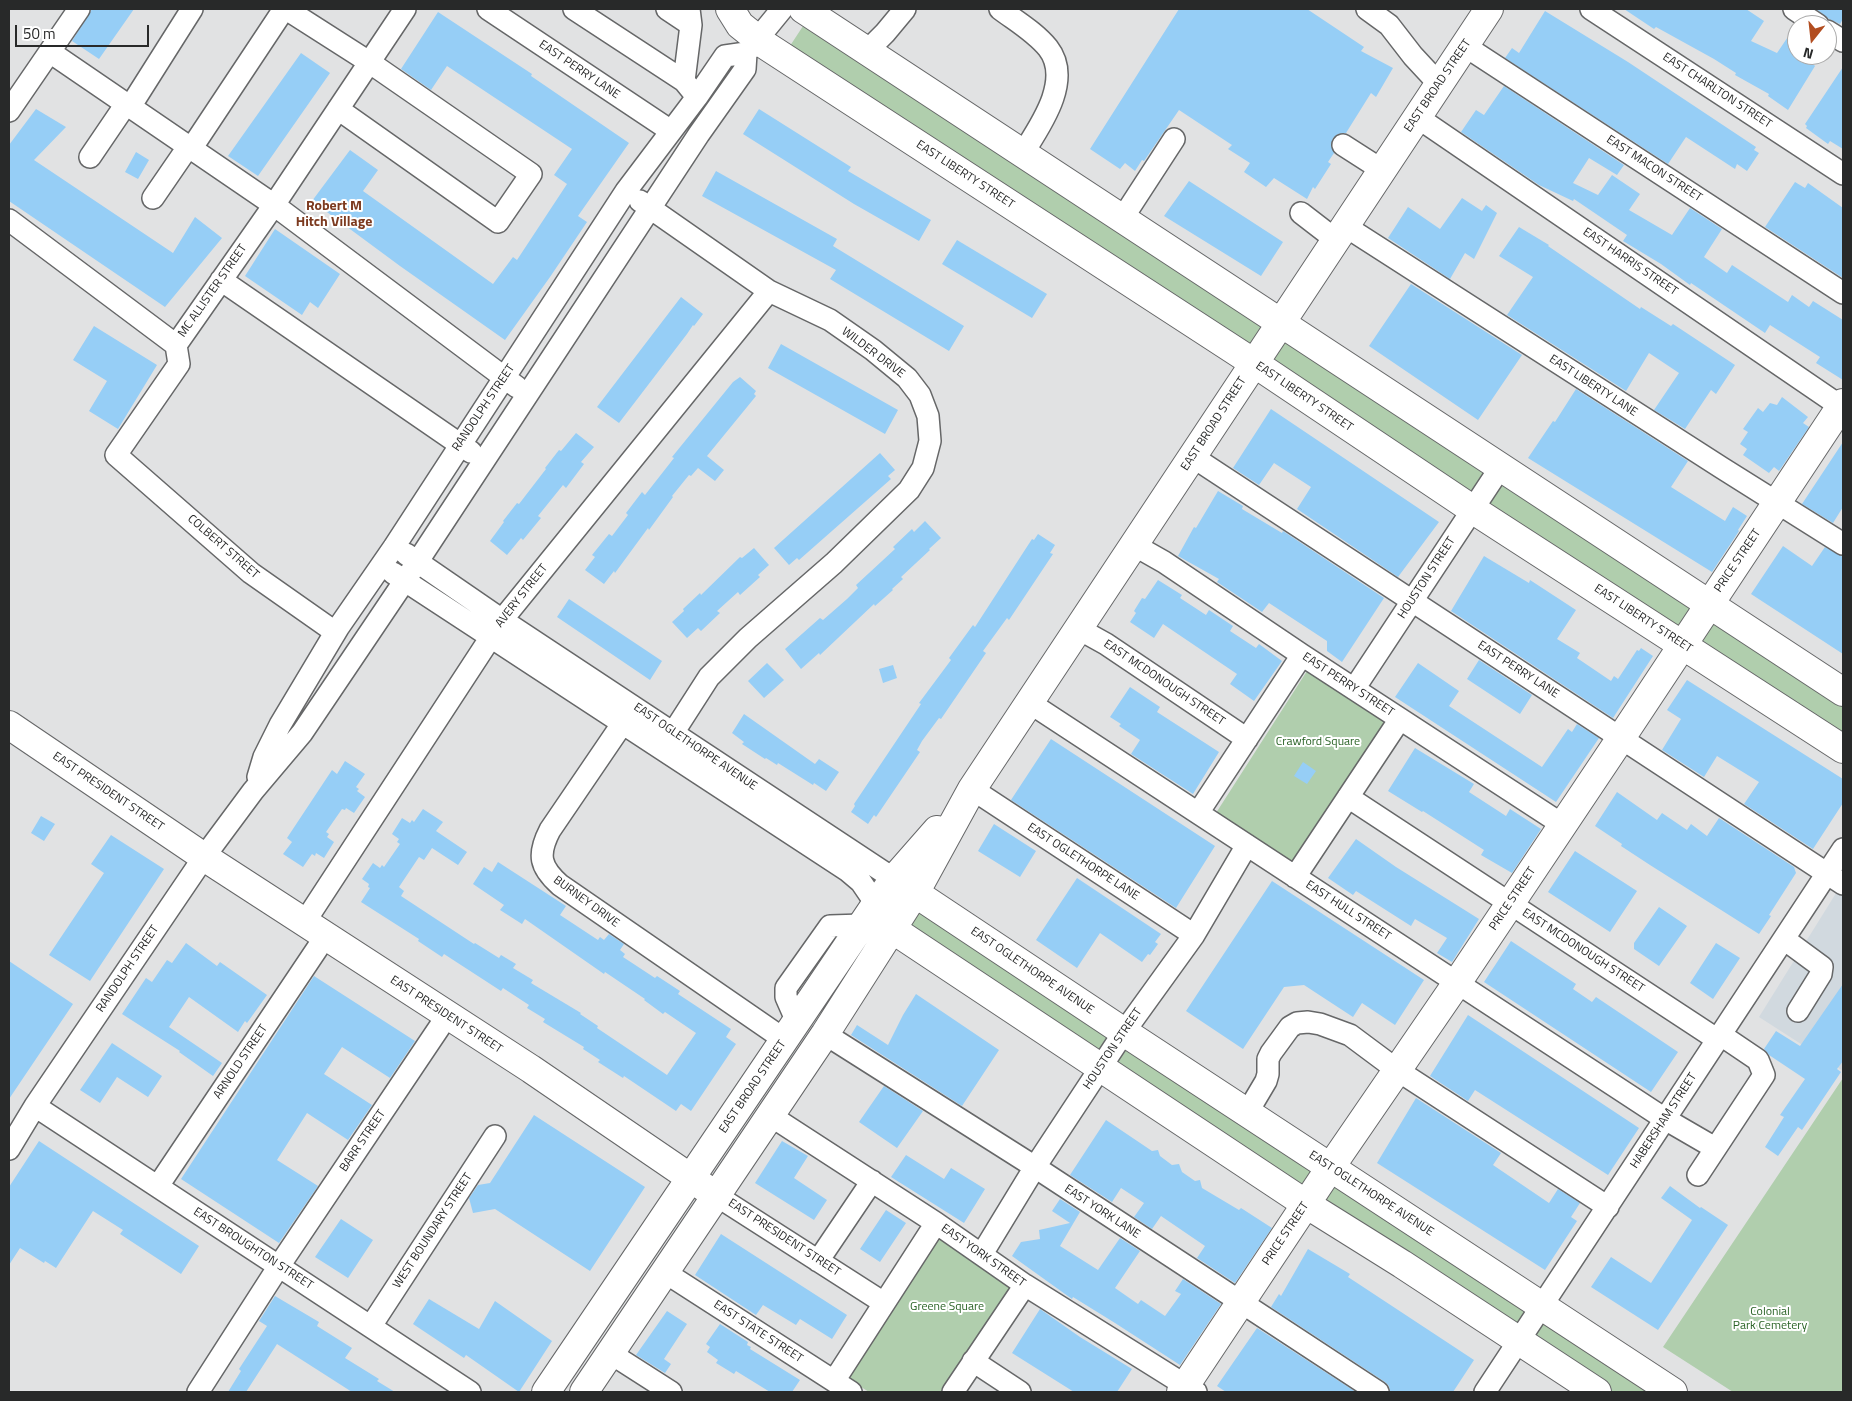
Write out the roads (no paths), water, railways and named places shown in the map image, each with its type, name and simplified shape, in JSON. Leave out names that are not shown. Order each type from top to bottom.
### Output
[{"type":"main road","name":"EAST LIBERTY STREET","points":[[730,9],[757,46],[1254,363],[1472,509],[1843,749]]},
{"type":"main road","points":[[802,9],[1843,692]]},
{"type":"main road","name":"EAST BROAD STREET","points":[[546,1392],[869,914],[905,886],[972,789],[1489,9]]},
{"type":"main road","name":"PRICE STREET","points":[[1188,1390],[1240,1303],[1457,983],[1843,406]]},
{"type":"main road","name":"EAST PRESIDENT STREET","points":[[9,725],[204,857],[446,1016],[531,1069],[717,1196]]},
{"type":"main road","name":"EAST BROAD STREET","points":[[584,1392],[771,1116],[892,929],[905,886]]},
{"type":"main road","name":"EAST OGLETHORPE AVENUE","points":[[905,886],[1330,1168],[1674,1392]]},
{"type":"main road","name":"EAST OGLETHORPE AVENUE","points":[[869,914],[1306,1204],[1402,1264],[1597,1392]]},
{"type":"street","points":[[9,111],[79,9]]},
{"type":"street","points":[[90,157],[128,105],[192,9]]},
{"type":"street","points":[[153,198],[190,148],[285,9],[369,62],[531,174],[498,222],[338,109]]},
{"type":"street","name":"MC ALLISTER STREET","points":[[116,455],[179,364],[176,345],[274,205],[405,9]]},
{"type":"street","name":"EAST PERRY LANE","points":[[488,9],[671,131]]},
{"type":"street","points":[[574,9],[691,89]]},
{"type":"street","points":[[667,9],[690,17],[691,89]]},
{"type":"street","name":"RANDOLPH STREET","points":[[9,1149],[35,1106],[204,857],[252,791],[302,733],[745,69],[757,46],[782,9]]},
{"type":"street","points":[[867,51],[905,9]]},
{"type":"street","points":[[1000,9],[1033,33],[1048,48],[1054,59],[1057,76],[1055,91],[1040,126],[1022,154]]},
{"type":"street","name":"EAST CHARLTON STREET","points":[[1591,9],[1843,174]]},
{"type":"street","points":[[1383,14],[1413,56],[1439,84]]},
{"type":"street","name":"RANDOLPH STREET","points":[[252,791],[264,757],[280,725],[335,632],[381,566],[626,191],[671,131],[691,89],[726,56],[757,46]]},
{"type":"street","name":"EAST MACON STREET","points":[[1465,46],[1843,293]]},
{"type":"street","points":[[50,52],[274,205],[526,395]]},
{"type":"street","name":"EAST HARRIS STREET","points":[[1417,117],[1843,406]]},
{"type":"street","points":[[1122,219],[1174,139]]},
{"type":"street","points":[[1344,145],[1382,170]]},
{"type":"street","name":"WILDER DRIVE","points":[[626,191],[769,291],[830,320],[873,350],[906,378],[920,395],[928,416],[930,441],[923,468],[909,490],[834,563],[748,638],[709,677],[673,733]]},
{"type":"street","name":"EAST LIBERTY LANE","points":[[1300,213],[1340,233],[1843,544]]},
{"type":"street","points":[[9,220],[176,345]]},
{"type":"street","points":[[221,280],[483,461]]},
{"type":"street","name":"AVERY STREET","points":[[315,930],[496,628],[769,291]]},
{"type":"street","name":"COLBERT STREET","points":[[116,455],[251,573],[335,632]]},
{"type":"street","name":"EAST PERRY LANE","points":[[1193,457],[1835,878]]},
{"type":"street","name":"HOUSTON STREET","points":[[1354,689],[1500,468]]},
{"type":"street","name":"EAST PERRY STREET","points":[[1134,545],[1164,562],[1302,655],[1563,825]]},
{"type":"street","name":"EAST OGLETHORPE AVENUE","points":[[394,546],[418,561],[496,628]]},
{"type":"street","name":"EAST OGLETHORPE AVENUE","points":[[381,566],[496,628],[628,715],[848,871],[861,882],[869,914]]},
{"type":"street","name":"EAST MCDONOUGH STREET","points":[[1079,629],[1106,644],[1247,739]]},
{"type":"street","points":[[1198,813],[1302,655]]},
{"type":"street","name":"EAST HULL STREET","points":[[1030,703],[1665,1119],[1716,1148]]},
{"type":"street","name":"EAST OGLETHORPE AVENUE","points":[[628,715],[673,733],[905,886]]},
{"type":"street","name":"BURNEY DRIVE","points":[[628,715],[550,830],[544,843],[543,865],[550,876],[560,885],[791,1031]]},
{"type":"street","points":[[1295,877],[1400,719]]},
{"type":"street","name":"EAST OGLETHORPE LANE","points":[[972,789],[1194,935]]},
{"type":"street","name":"EAST MCDONOUGH STREET","points":[[1348,797],[1510,904],[1758,1060],[1764,1075],[1716,1148]]},
{"type":"street","name":"HOUSTON STREET","points":[[982,1254],[1035,1167],[1124,1032],[1194,935],[1247,845]]},
{"type":"street","name":"HABERSHAM STREET","points":[[1486,1392],[1784,940],[1835,878],[1843,850]]},
{"type":"street","name":"ARNOLD STREET","points":[[158,1186],[315,930]]},
{"type":"street","points":[[1784,940],[1822,967],[1821,974],[1798,1011]]},
{"type":"street","name":"BARR STREET","points":[[198,1392],[279,1266],[446,1016]]},
{"type":"street","points":[[1247,1113],[1266,1081],[1268,1059],[1290,1027],[1297,1023],[1320,1024],[1350,1035],[1397,1070],[1608,1207]]},
{"type":"street","name":"EAST YORK LANE","points":[[825,1034],[1035,1167],[1378,1392]]},
{"type":"street","name":"EAST BROUGHTON STREET","points":[[35,1106],[470,1392]]},
{"type":"street","name":"EAST YORK STREET","points":[[771,1116],[936,1223],[1025,1285],[1188,1390]]},
{"type":"street","name":"WEST BOUNDARY STREET","points":[[371,1326],[494,1136]]},
{"type":"street","points":[[1698,1176],[1716,1148]]},
{"type":"street","points":[[818,1261],[872,1181]]},
{"type":"street","name":"EAST PRESIDENT STREET","points":[[717,1196],[884,1303]]},
{"type":"street","points":[[842,1387],[884,1303],[936,1223]]},
{"type":"street","name":"EAST STATE STREET","points":[[666,1273],[842,1387]]},
{"type":"street","points":[[953,1392],[1025,1285]]},
{"type":"street","points":[[610,1353],[671,1392]]},
{"type":"street","points":[[973,1361],[1020,1392]]},
{"type":"district","name":"Robert M Hitch Village","points":[[334,216]]},
{"type":"park label","name":"Crawford Square","points":[[1318,742]]},
{"type":"park label","name":"Greene Square","points":[[947,1307]]},
{"type":"park label","name":"Colonial Park Cemetery","points":[[1770,1319]]}]
